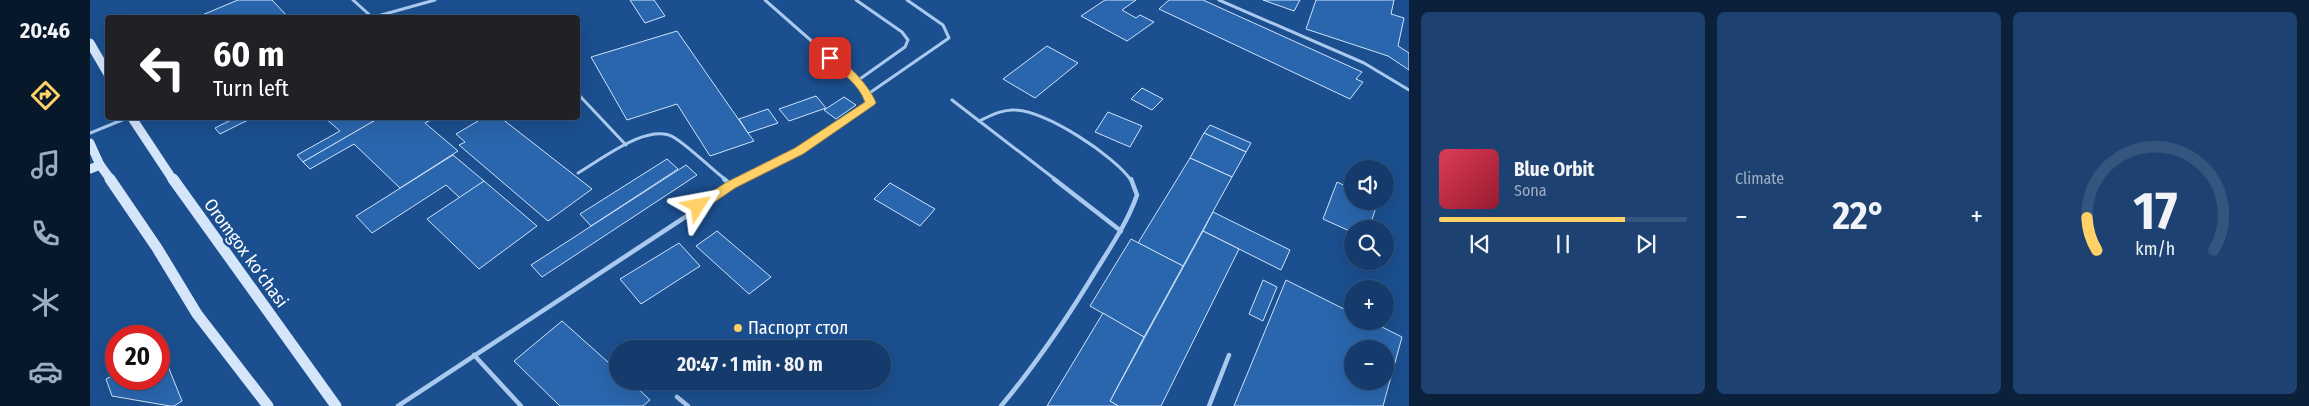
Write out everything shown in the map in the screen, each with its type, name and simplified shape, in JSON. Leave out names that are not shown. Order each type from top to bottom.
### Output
[{"type":"main road","points":[[90,43],[105,69]]},
{"type":"main road","name":"Oromgox ko‘chasi","points":[[133,120],[193,210],[336,406]]},
{"type":"main road","points":[[90,143],[95,167],[157,248],[197,314],[268,406]]},
{"type":"lane","points":[[353,0],[372,15]]},
{"type":"lane","points":[[381,15],[435,0]]},
{"type":"lane","points":[[398,406],[731,185],[807,146],[871,103],[868,94],[857,81],[765,0]]},
{"type":"lane","points":[[856,0],[902,32],[908,40],[905,47],[857,81]]},
{"type":"lane","points":[[868,94],[949,38],[943,25],[907,0]]},
{"type":"lane","points":[[1220,0],[1364,64],[1409,90]]},
{"type":"lane","points":[[580,96],[626,145]]},
{"type":"lane","points":[[952,100],[1121,231]]},
{"type":"lane","points":[[979,121],[1014,109],[1027,111],[1054,123],[1120,166],[1129,177],[1137,195],[1136,204],[1121,231],[1030,371],[1001,406]]},
{"type":"lane","points":[[90,133],[122,120]]},
{"type":"lane","points":[[578,173],[643,135],[654,134],[674,137],[731,185]]},
{"type":"lane","points":[[474,355],[521,406]]},
{"type":"lane","points":[[1209,406],[1229,355]]},
{"type":"lane","points":[[677,397],[688,406]]},
{"type":"building","points":[[238,0],[272,0],[286,15],[202,15]]},
{"type":"building","points":[[630,0],[654,0],[665,16],[645,23]]},
{"type":"building","points":[[1105,0],[1136,0],[1122,10],[1136,18],[1140,15],[1154,22],[1127,41],[1081,16]]},
{"type":"building","points":[[1169,0],[1203,0],[1362,72],[1356,79],[1363,82],[1350,99],[1159,9]]},
{"type":"building","points":[[1263,0],[1300,0],[1294,11]]},
{"type":"building","points":[[1316,0],[1394,0],[1391,14],[1404,18],[1398,46],[1409,53],[1409,70],[1388,56],[1306,29]]},
{"type":"building","points":[[677,31],[754,141],[710,156],[677,104],[627,120],[591,57]]},
{"type":"building","points":[[1047,46],[1078,63],[1035,98],[1003,79]]},
{"type":"building","points":[[1142,88],[1163,99],[1152,110],[1131,99]]},
{"type":"building","points":[[816,96],[826,108],[789,121],[779,109]]},
{"type":"building","points":[[844,97],[856,105],[836,119],[824,110]]},
{"type":"building","points":[[768,109],[778,123],[748,133],[739,119]]},
{"type":"building","points":[[1108,112],[1142,126],[1130,147],[1095,132]]},
{"type":"building","points":[[231,120],[248,120],[220,134],[215,128]]},
{"type":"building","points":[[327,120],[376,120],[303,162],[297,155],[340,131]]},
{"type":"building","points":[[376,120],[431,120],[425,123],[458,151],[400,188],[354,144],[310,169],[303,162]]},
{"type":"building","points":[[480,120],[504,120],[592,189],[548,221],[459,145],[465,142],[456,134]]},
{"type":"building","points":[[1210,125],[1251,143],[1246,152],[1204,133]]},
{"type":"building","points":[[1204,133],[1246,152],[1232,177],[1190,158]]},
{"type":"building","points":[[453,155],[484,181],[460,198],[446,185],[372,233],[356,216]]},
{"type":"building","points":[[1190,158],[1232,177],[1183,266],[1138,243]]},
{"type":"building","points":[[667,159],[678,169],[591,226],[580,214]]},
{"type":"building","points":[[686,165],[697,175],[542,277],[531,265]]},
{"type":"building","points":[[484,181],[537,226],[479,269],[427,219]]},
{"type":"building","points":[[1337,182],[1344,185],[1344,210],[1375,210],[1372,220],[1344,220],[1344,228],[1323,219]]},
{"type":"building","points":[[890,183],[935,209],[920,226],[874,199]]},
{"type":"building","points":[[1213,212],[1290,250],[1281,270],[1203,231]]},
{"type":"building","points":[[717,231],[771,277],[749,294],[696,246]]},
{"type":"building","points":[[1203,231],[1239,249],[1161,406],[1118,406],[1110,401]]},
{"type":"building","points":[[1131,239],[1183,266],[1144,337],[1090,306]]},
{"type":"building","points":[[679,243],[700,266],[641,304],[620,279]]},
{"type":"building","points":[[1263,280],[1277,287],[1263,321],[1249,314]]},
{"type":"building","points":[[1286,280],[1344,309],[1344,330],[1388,330],[1402,337],[1394,366],[1394,340],[1344,340],[1344,390],[1387,390],[1383,406],[1234,406]]},
{"type":"building","points":[[1103,313],[1144,337],[1110,401],[1118,406],[1047,406]]},
{"type":"building","points":[[562,321],[609,363],[609,390],[639,390],[650,400],[643,406],[560,406],[514,361]]},
{"type":"building","points":[[170,371],[182,401],[174,406],[170,406],[112,396],[110,390],[170,390]]},
{"type":"place","name":"Паспорт стол","points":[[738,328]]},
{"type":"route","points":[[698,206],[731,185],[799,151],[871,103],[868,94],[857,81],[830,58]]}]
